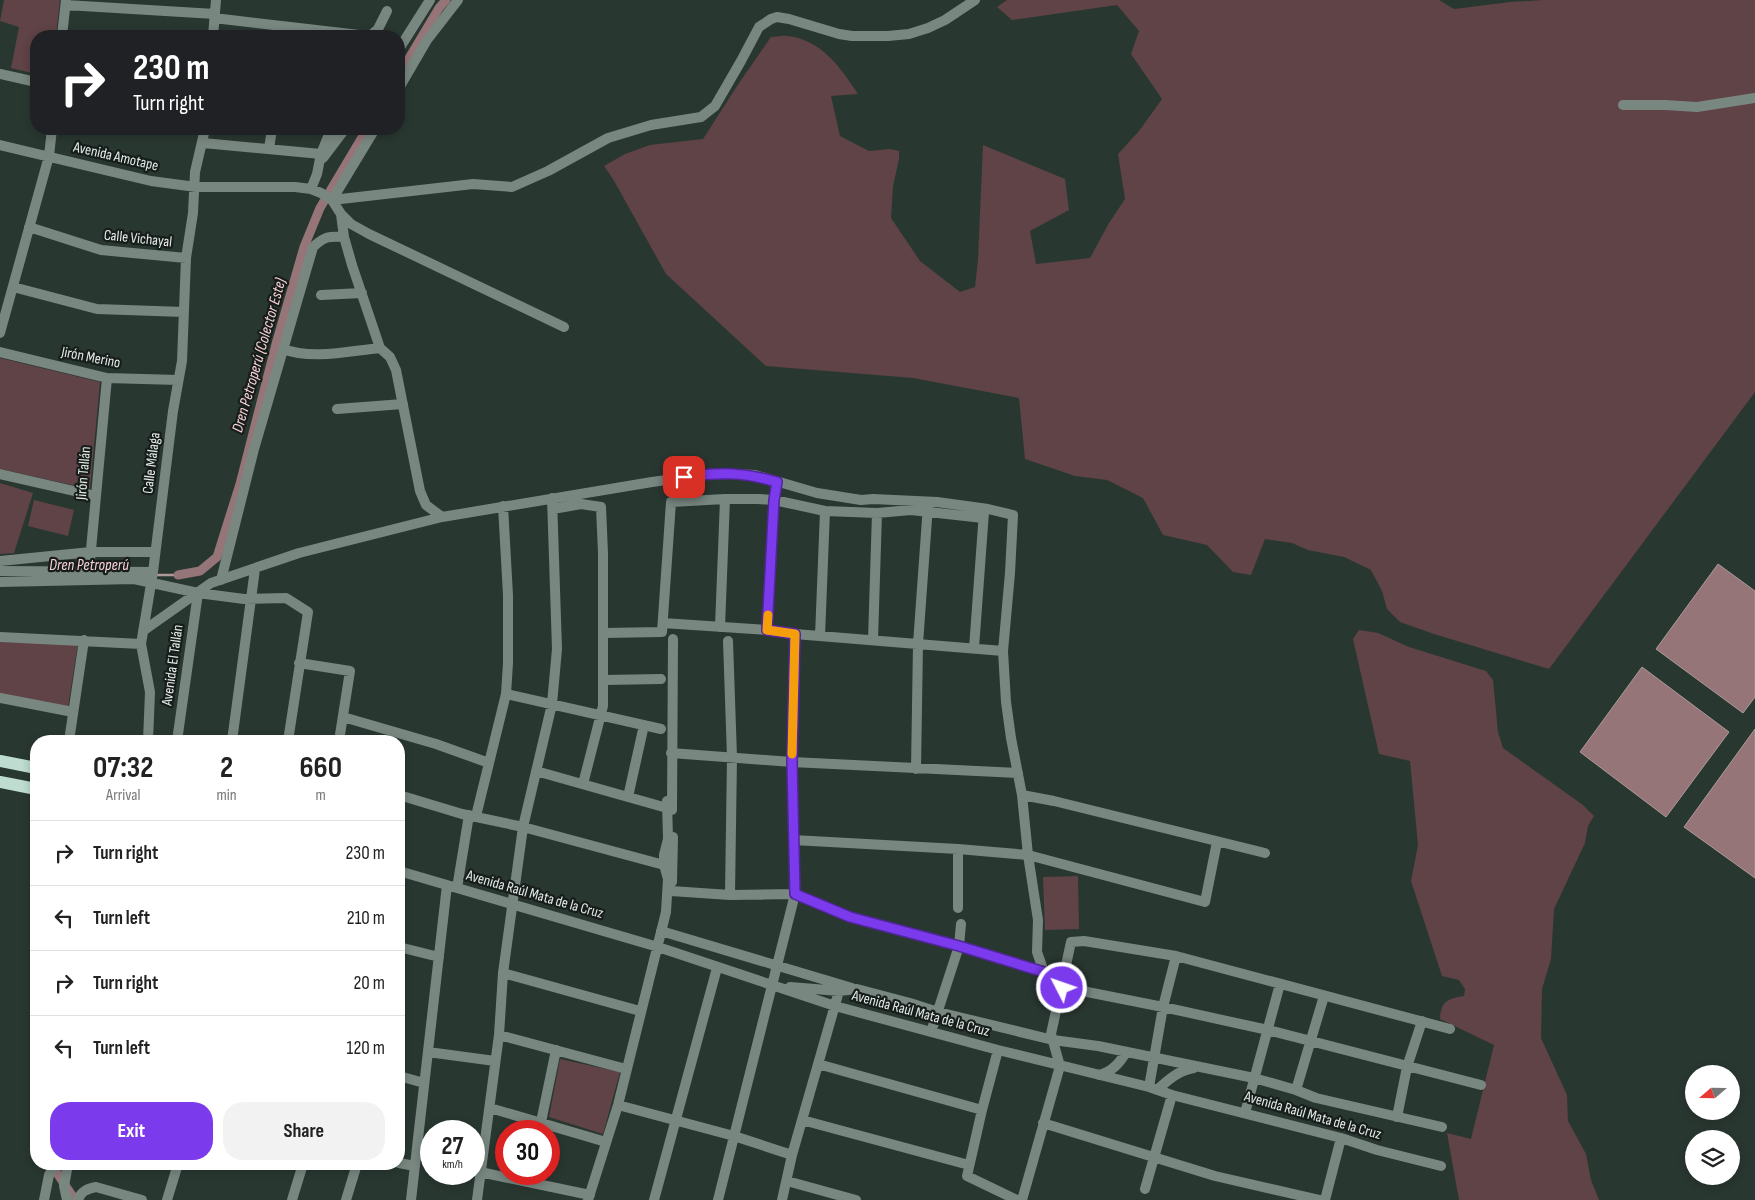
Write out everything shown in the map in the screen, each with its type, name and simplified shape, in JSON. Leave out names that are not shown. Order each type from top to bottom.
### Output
[{"type":"main road","points":[[0,762],[30,767]]},
{"type":"main road","points":[[0,782],[30,788]]},
{"type":"street","points":[[214,30],[216,0]]},
{"type":"street","points":[[405,40],[430,0]]},
{"type":"street","points":[[405,78],[427,40],[458,0]]},
{"type":"street","points":[[332,200],[473,184],[512,187],[548,171],[608,138],[651,125],[701,117],[715,106],[759,27],[770,19],[790,19],[839,34],[852,36],[872,37],[909,34],[945,20],[975,0]]},
{"type":"street","points":[[63,30],[66,2],[215,16],[276,30]]},
{"type":"street","points":[[377,30],[387,11]]},
{"type":"street","points":[[0,74],[30,81]]},
{"type":"street","points":[[1623,105],[1697,107],[1755,98]]},
{"type":"street","points":[[0,332],[49,156],[51,135]]},
{"type":"street","name":"Calle Málaga","points":[[148,735],[150,692],[141,644],[152,582],[182,361],[186,258],[196,187],[196,172],[204,135]]},
{"type":"street","points":[[269,149],[271,135]]},
{"type":"street","points":[[328,135],[320,158],[318,174],[311,189],[332,200],[350,224],[564,327]]},
{"type":"street","points":[[320,158],[340,135]]},
{"type":"street","points":[[332,200],[371,135]]},
{"type":"street","points":[[202,144],[269,149],[320,158]]},
{"type":"street","name":"Avenida Amotape","points":[[0,145],[151,181],[196,187],[295,186],[311,189]]},
{"type":"street","points":[[341,214],[345,239],[380,348],[390,357],[396,370],[420,491],[424,521]]},
{"type":"street","name":"Calle Vichayal","points":[[29,227],[102,250],[186,258]]},
{"type":"street","points":[[221,580],[254,449],[313,247],[322,238],[332,236],[345,239],[359,232],[369,234]]},
{"type":"street","points":[[13,287],[97,309],[184,312]]},
{"type":"street","points":[[321,295],[362,293]]},
{"type":"street","points":[[284,349],[296,353],[311,353],[380,348]]},
{"type":"street","name":"Jirón Merino","points":[[0,352],[107,378],[178,380]]},
{"type":"street","name":"Jirón Tallán","points":[[88,571],[107,378]]},
{"type":"street","points":[[337,409],[403,404]]},
{"type":"street","points":[[552,504],[652,482],[717,473],[755,475],[817,493],[861,500],[873,499],[1013,516],[1003,651],[1006,702],[1022,795],[1028,855],[1038,920],[1037,952],[1044,972]]},
{"type":"street","points":[[0,474],[96,496]]},
{"type":"street","points":[[767,630],[774,500],[777,482]]},
{"type":"street","points":[[420,491],[426,505],[442,517]]},
{"type":"street","points":[[720,627],[725,499]]},
{"type":"street","points":[[604,633],[662,632],[671,502],[725,499],[774,500],[825,511],[877,513],[911,510],[928,506]]},
{"type":"street","points":[[485,1140],[499,1035],[503,973],[523,827],[552,704],[557,649],[552,504]]},
{"type":"street","points":[[143,631],[211,583],[299,553],[424,521],[503,506],[581,504],[601,507],[604,633],[602,716],[583,784]]},
{"type":"street","points":[[411,1200],[439,957],[452,886],[489,763],[506,694],[508,595],[503,506]]},
{"type":"street","points":[[916,769],[918,644],[928,506]]},
{"type":"street","points":[[820,636],[825,511]]},
{"type":"street","points":[[872,640],[877,513]]},
{"type":"street","points":[[974,648],[984,513]]},
{"type":"street","points":[[0,570],[90,552],[155,552]]},
{"type":"street","points":[[233,735],[256,569]]},
{"type":"street","points":[[0,570],[153,572]]},
{"type":"street","points":[[0,582],[134,579],[198,593],[252,599],[286,598],[308,612],[289,735]]},
{"type":"street","name":"Avenida El Tallán","points":[[178,735],[198,593]]},
{"type":"street","points":[[663,623],[767,630],[795,634],[1003,651]]},
{"type":"street","points":[[718,1200],[795,894],[792,762],[795,634]]},
{"type":"street","points":[[0,637],[141,644]]},
{"type":"street","points":[[485,1173],[589,1197],[618,1105],[640,1011],[670,903],[673,848],[671,752],[673,639]]},
{"type":"street","points":[[70,735],[84,640]]},
{"type":"street","points":[[728,641],[732,757],[730,895]]},
{"type":"street","points":[[299,663],[350,671],[340,735]]},
{"type":"street","points":[[604,680],[661,679]]},
{"type":"street","points":[[506,694],[661,729]]},
{"type":"street","points":[[0,698],[73,712]]},
{"type":"street","points":[[343,717],[436,744],[489,763]]},
{"type":"street","points":[[628,797],[644,725]]},
{"type":"street","points":[[671,752],[792,762],[1018,773]]},
{"type":"street","points":[[536,771],[628,797],[667,805],[668,839],[664,855],[664,865],[668,879],[666,912]]},
{"type":"street","points":[[1022,795],[1054,801],[1265,853]]},
{"type":"street","points":[[405,797],[664,865]]},
{"type":"street","points":[[793,840],[958,849],[1028,855],[1205,902],[1217,842]]},
{"type":"street","points":[[958,849],[958,908]]},
{"type":"street","name":"Avenida Raúl Mata de la Cruz","points":[[405,873],[658,947],[835,1006],[1060,1066],[1153,1088],[1172,1095],[1342,1138],[1376,1150],[1441,1166]]},
{"type":"street","points":[[671,891],[730,895],[795,894],[850,917],[959,946],[1044,972],[1058,980],[1062,988]]},
{"type":"street","points":[[931,1032],[959,946],[962,924]]},
{"type":"street","points":[[661,931],[857,989],[910,1002],[938,1012],[1053,1040],[1098,1046],[1254,1078],[1316,1098],[1442,1127]]},
{"type":"street","points":[[1022,1200],[1060,1066],[1051,1034],[1071,942],[1084,941],[1176,956],[1450,1029]]},
{"type":"street","points":[[405,948],[439,957]]},
{"type":"street","points":[[1153,1088],[1154,1058],[1163,1007],[1176,956]]},
{"type":"street","points":[[654,1200],[717,968]]},
{"type":"street","points":[[503,973],[640,1011]]},
{"type":"street","points":[[1245,1113],[1280,984]]},
{"type":"street","points":[[771,986],[839,991],[857,989]]},
{"type":"street","points":[[1062,988],[1163,1007],[1268,1030],[1481,1085]]},
{"type":"street","points":[[782,1200],[792,1154],[839,991]]},
{"type":"street","points":[[1296,1090],[1324,996]]},
{"type":"street","points":[[1397,1117],[1407,1067],[1422,1021]]},
{"type":"street","points":[[499,1035],[626,1069]]},
{"type":"street","points":[[541,1120],[556,1050]]},
{"type":"street","points":[[998,1050],[967,1176],[1017,1200]]},
{"type":"street","points":[[428,1052],[495,1061]]},
{"type":"street","points":[[1099,1075],[1111,1070],[1120,1062],[1126,1052]]},
{"type":"street","points":[[818,1064],[982,1110]]},
{"type":"street","points":[[1153,1088],[1175,1075],[1198,1067]]},
{"type":"street","points":[[405,1078],[424,1083]]},
{"type":"street","points":[[1145,1189],[1172,1095]]},
{"type":"street","points":[[618,1105],[734,1136],[792,1154]]},
{"type":"street","points":[[490,1108],[534,1120]]},
{"type":"street","points":[[802,1120],[969,1165]]},
{"type":"street","points":[[1043,1123],[1215,1176],[1320,1200]]},
{"type":"street","points":[[560,1128],[606,1142]]},
{"type":"street","points":[[1325,1200],[1342,1138]]},
{"type":"street","points":[[405,1164],[415,1166]]},
{"type":"street","points":[[44,1200],[49,1176],[52,1170]]},
{"type":"street","points":[[67,1170],[64,1186],[67,1200]]},
{"type":"street","points":[[167,1200],[176,1170]]},
{"type":"street","points":[[292,1200],[301,1170]]},
{"type":"street","points":[[346,1200],[354,1170]]},
{"type":"street","points":[[787,1181],[851,1199]]},
{"type":"street","points":[[477,1200],[479,1185]]},
{"type":"street","points":[[78,1200],[81,1192],[88,1188],[96,1187],[142,1200]]},
{"type":"shaded area","points":[[4,0],[60,0],[57,30],[30,30],[30,73],[11,68],[19,27],[0,21]]},
{"type":"shaded area","points":[[1007,0],[1439,0],[1454,9],[1544,0],[1755,0],[1755,392],[1549,669],[1400,622],[1387,609],[1382,591],[1371,570],[1344,557],[1308,550],[1292,543],[1265,539],[1251,575],[1233,572],[1207,545],[1163,535],[1143,498],[1107,480],[1075,476],[1025,459],[1019,398],[913,378],[766,366],[666,274],[604,166],[625,154],[650,145],[703,139],[771,37],[783,36],[799,38],[820,49],[845,74],[858,94],[831,96],[840,136],[869,151],[890,149],[899,151],[893,186],[891,218],[920,261],[960,292],[975,287],[983,145],[1065,179],[1069,210],[1030,231],[1036,264],[1090,258],[1109,223],[1125,199],[1118,154],[1139,131],[1162,99],[1131,54],[1139,31],[1117,5],[1012,20],[997,7]]},
{"type":"shaded area","points":[[0,358],[100,382],[90,489],[0,469]]},
{"type":"shaded area","points":[[0,483],[33,493],[14,553],[0,554]]},
{"type":"shaded area","points":[[34,500],[74,510],[68,536],[28,526]]},
{"type":"shaded area","points":[[1718,564],[1755,591],[1755,697],[1743,713],[1656,649]]},
{"type":"shaded area","points":[[1359,630],[1378,633],[1409,647],[1486,671],[1493,680],[1498,732],[1503,748],[1583,805],[1594,816],[1588,826],[1585,843],[1554,909],[1551,959],[1542,989],[1541,1038],[1567,1095],[1568,1121],[1586,1154],[1591,1180],[1599,1200],[1459,1200],[1447,1133],[1471,1139],[1494,1045],[1440,1019],[1442,1008],[1446,1002],[1453,998],[1464,996],[1465,989],[1459,980],[1442,976],[1411,881],[1418,845],[1410,761],[1379,754],[1353,639]]},
{"type":"shaded area","points":[[0,642],[78,643],[68,707],[0,694]]},
{"type":"shaded area","points":[[1642,667],[1729,732],[1666,817],[1580,752]]},
{"type":"shaded area","points":[[1755,729],[1755,878],[1684,827]]},
{"type":"shaded area","points":[[1078,876],[1079,929],[1045,930],[1043,877]]},
{"type":"shaded area","points":[[560,1059],[620,1072],[603,1134],[549,1117]]},
{"type":"waterway","name":"Dren Petroperú (Colector Este)","points":[[405,65],[439,8],[446,0]]},
{"type":"waterway","name":"Dren Petroperú (Colector Este)","points":[[178,575],[200,571],[217,557],[240,484],[276,344],[304,247],[320,208],[363,135]]},
{"type":"waterway","name":"Dren Petroperú","points":[[156,575],[178,575]]},
{"type":"waterway","points":[[55,1170],[75,1200]]},
{"type":"slow traffic","points":[[768,615],[767,630],[795,634],[792,754]]},
{"type":"route","points":[[684,477],[717,473],[755,475],[777,482],[774,500],[767,630],[795,634],[792,762],[795,894],[850,917],[959,946],[1044,972],[1058,980],[1062,988]]}]
